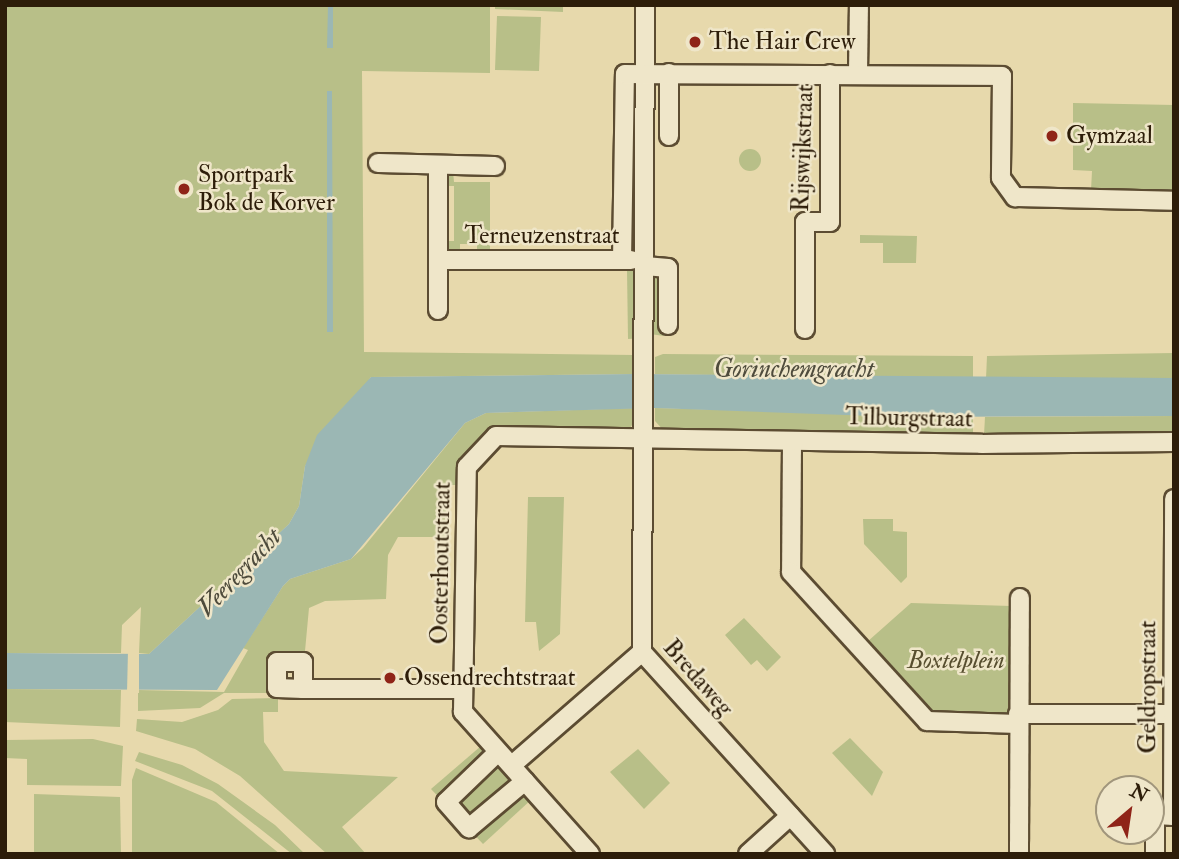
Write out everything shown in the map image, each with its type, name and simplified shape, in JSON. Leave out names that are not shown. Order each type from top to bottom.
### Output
[{"type":"street","points":[[858,74],[859,5]]},
{"type":"street","name":"Bredaweg","points":[[647,7],[642,653],[825,854]]},
{"type":"street","points":[[622,260],[621,82],[625,74],[1002,76],[1001,178],[1015,197],[1174,201]]},
{"type":"street","points":[[668,136],[669,74]]},
{"type":"street","name":"Rijswijkstraat","points":[[805,329],[805,222],[830,222],[830,74]]},
{"type":"street","points":[[378,163],[495,166]]},
{"type":"street","name":"Terneuzenstraat","points":[[438,165],[438,310]]},
{"type":"street","name":"Terneuzenstraat","points":[[438,260],[622,260],[645,263]]},
{"type":"street","points":[[645,263],[668,268],[668,325]]},
{"type":"street","name":"Oosterhoutstraat","points":[[590,854],[463,712],[467,467],[496,436],[644,440]]},
{"type":"street","name":"Tilburgstraat","points":[[644,440],[1174,442]]},
{"type":"street","points":[[792,441],[791,572],[927,721],[1018,721],[1172,714]]},
{"type":"street","points":[[1173,599],[1174,499]]},
{"type":"street","points":[[1019,854],[1020,598]]},
{"type":"street","name":"Geldropstraat","points":[[1156,854],[1155,816],[1173,816],[1173,599]]},
{"type":"street","points":[[512,765],[642,653]]},
{"type":"street","points":[[303,688],[463,689]]},
{"type":"street","points":[[498,752],[446,802],[469,828],[524,781]]},
{"type":"street","points":[[748,854],[790,816]]},
{"type":"green space","name":"Sportpark Bok de Korver","points":[[5,5],[490,5],[490,73],[362,71],[364,352],[634,355],[634,374],[371,377],[305,466],[299,506],[289,524],[149,654],[139,653],[141,607],[122,625],[121,653],[5,653]]},
{"type":"green space","points":[[495,5],[563,5],[563,12],[495,9]]},
{"type":"green space","points":[[497,16],[541,17],[539,71],[495,70]]},
{"type":"green space","points":[[1073,103],[1174,105],[1174,193],[1091,190],[1092,171],[1073,170]]},
{"type":"green space","points":[[746,149],[754,149],[761,156],[761,164],[754,171],[746,171],[739,164],[739,156]]},
{"type":"green space","points":[[453,171],[454,182],[490,182],[490,254],[477,254],[477,244],[460,244],[460,254],[444,247],[444,241],[454,241],[454,186],[444,186],[447,173]]},
{"type":"green space","points":[[860,235],[917,236],[916,263],[883,263],[883,243],[860,243]]},
{"type":"green space","points":[[627,270],[639,272],[643,338],[628,339]]},
{"type":"green space","points":[[652,271],[663,272],[664,336],[650,334]]},
{"type":"green space","points":[[1174,353],[1174,378],[986,379],[987,356]]},
{"type":"green space","points":[[663,354],[973,356],[973,379],[655,374],[655,357]]},
{"type":"green space","points":[[634,408],[634,422],[626,434],[508,432],[458,485],[446,485],[446,537],[398,537],[388,555],[386,599],[325,601],[309,608],[305,651],[273,652],[271,693],[224,693],[200,708],[138,711],[138,690],[224,692],[248,650],[243,648],[283,586],[290,579],[351,559],[363,548],[465,423],[486,413]]},
{"type":"green space","points":[[655,408],[973,417],[973,437],[665,432],[655,421]]},
{"type":"green space","points":[[1174,416],[1174,436],[984,435],[985,417]]},
{"type":"green space","points":[[528,497],[564,497],[560,634],[539,651],[536,622],[525,622]]},
{"type":"green space","points":[[863,519],[893,519],[893,531],[907,532],[907,577],[901,583],[864,544]]},
{"type":"green space","name":"Boxtelplein","points":[[911,603],[1011,606],[1010,717],[954,718],[927,711],[872,651],[867,642]]},
{"type":"green space","points":[[744,618],[781,657],[767,671],[757,660],[751,665],[725,635]]},
{"type":"green space","points":[[5,689],[121,690],[120,727],[5,722]]},
{"type":"green space","points":[[278,698],[278,712],[263,712],[264,742],[284,771],[398,777],[342,827],[366,854],[327,854],[240,776],[195,749],[136,731],[137,719],[182,722],[218,710],[232,699]]},
{"type":"green space","points":[[850,738],[883,772],[872,796],[832,753]]},
{"type":"green space","points":[[93,739],[123,746],[121,786],[27,785],[27,759],[5,758],[5,740]]},
{"type":"green space","points":[[481,746],[532,799],[483,844],[431,789]]},
{"type":"green space","points":[[638,749],[670,783],[644,809],[610,772]]},
{"type":"green space","points":[[139,752],[182,765],[218,784],[275,825],[305,854],[292,854],[212,791],[135,761]]},
{"type":"green space","points":[[136,768],[216,802],[280,854],[132,854],[132,780]]},
{"type":"green space","points":[[34,794],[120,797],[121,854],[34,854]]},
{"type":"water","points":[[328,5],[333,5],[333,48],[327,48]]},
{"type":"water","points":[[327,91],[332,91],[333,332],[327,332]]},
{"type":"water","name":"Veeregracht","points":[[634,374],[1174,378],[1174,416],[902,417],[655,408],[486,413],[465,423],[351,559],[290,579],[283,586],[217,690],[5,689],[5,653],[149,654],[289,524],[299,506],[305,466],[317,435],[371,377]]},
{"type":"pier","points":[[128,650],[139,650],[139,693],[127,693]]},
{"type":"place","name":"The Hair Crew","points":[[695,42]]},
{"type":"place","name":"Gymzaal","points":[[1052,136]]},
{"type":"place","name":"Sportpark Bok de Korver","points":[[184,189]]},
{"type":"place","name":"Ossendrechtstraat","points":[[390,678]]},
{"type":"water label","name":"Gorinchemgracht","points":[[794,370]]}]
